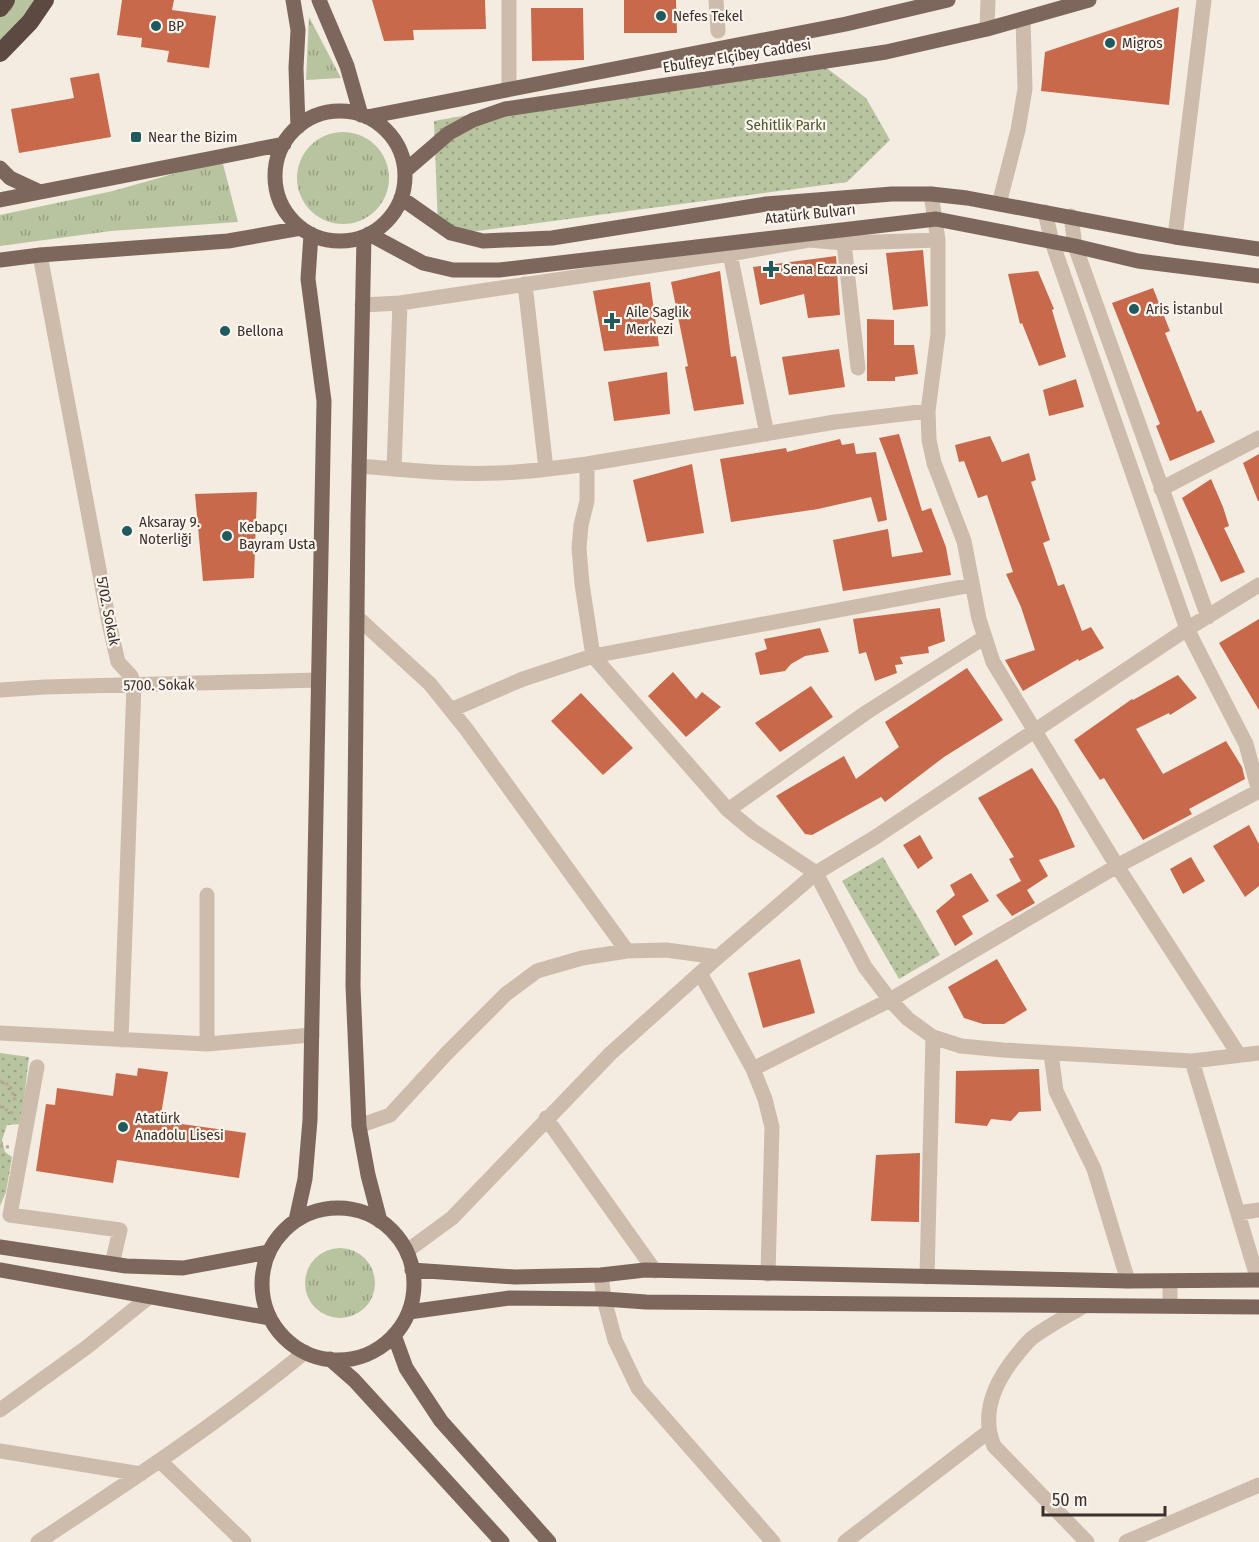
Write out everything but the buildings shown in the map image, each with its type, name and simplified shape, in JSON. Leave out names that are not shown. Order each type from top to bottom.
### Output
[{"type":"highway","points":[[0,8],[6,0]]},
{"type":"highway","points":[[0,53],[30,22],[45,0]]},
{"type":"main road","points":[[293,0],[298,30],[296,68],[298,127]]},
{"type":"main road","points":[[319,0],[347,66],[364,116]]},
{"type":"main road","name":"Ebulfeyz Elçibey Caddesi","points":[[364,116],[846,24],[948,0]]},
{"type":"main road","name":"Ebulfeyz Elçibey Caddesi","points":[[405,171],[449,133],[473,120],[505,109],[886,52],[987,29],[1089,0]]},
{"type":"main road","points":[[0,260],[228,241],[306,231],[337,241],[367,235],[387,221],[401,198],[405,185],[402,158],[393,139],[379,124],[364,116],[344,112],[328,113],[312,118],[298,127],[284,144],[276,169],[277,189],[283,208],[306,231],[308,279],[324,401],[312,1035],[305,1179],[296,1220]]},
{"type":"main road","points":[[0,200],[284,144]]},
{"type":"main road","points":[[0,168],[10,178],[38,191]]},
{"type":"main road","name":"Atatürk Bulvarı","points":[[401,198],[452,232],[483,241],[552,238],[766,204],[892,194],[931,195],[999,204],[1175,237],[1259,249]]},
{"type":"main road","name":"Atatürk Bulvarı","points":[[367,235],[423,263],[453,270],[499,270],[936,219],[1075,246],[1138,261],[1259,276]]},
{"type":"main road","points":[[367,235],[362,305],[353,986],[358,1126],[380,1221]]},
{"type":"main road","points":[[346,1208],[380,1221],[394,1233],[406,1251],[414,1281],[409,1312],[394,1335],[383,1345],[359,1357],[330,1359],[304,1352],[284,1338],[270,1318],[262,1297],[262,1275],[268,1252],[277,1237],[296,1220],[322,1209],[346,1208]]},
{"type":"main road","points":[[0,1247],[112,1264],[183,1268],[268,1252]]},
{"type":"main road","points":[[0,1270],[270,1318]]},
{"type":"main road","points":[[412,1270],[515,1277],[655,1271],[1128,1281],[1258,1280]]},
{"type":"main road","points":[[409,1312],[510,1298],[646,1302],[1259,1306]]},
{"type":"main road","points":[[394,1335],[406,1368],[441,1421],[549,1542]]},
{"type":"main road","points":[[330,1359],[354,1380],[502,1542]]},
{"type":"street","points":[[509,0],[509,90]]},
{"type":"street","points":[[716,0],[718,32]]},
{"type":"street","points":[[987,29],[988,0]]},
{"type":"street","points":[[1175,237],[1204,0]]},
{"type":"street","points":[[999,204],[1018,130],[1025,89],[1023,19]]},
{"type":"street","points":[[931,195],[938,240],[938,334],[928,411],[929,440],[934,462],[964,541],[972,585],[993,662],[1117,866],[1239,1055]]},
{"type":"street","points":[[753,1069],[890,1000],[1117,866],[1259,791],[1252,740],[1187,629],[1052,242],[1045,212]]},
{"type":"street","points":[[1071,216],[1075,246],[1208,617]]},
{"type":"street","points":[[362,305],[400,303],[730,254],[809,240],[844,243],[938,240]]},
{"type":"street","points":[[844,243],[858,368]]},
{"type":"street","points":[[730,254],[767,434]]},
{"type":"street","name":"5702. Sokak","points":[[40,255],[109,622],[118,662],[131,676],[134,686]]},
{"type":"street","points":[[525,284],[546,469]]},
{"type":"street","points":[[394,469],[400,303]]},
{"type":"street","points":[[359,466],[489,473],[546,469],[835,422],[928,411]]},
{"type":"street","points":[[1161,489],[1259,438]]},
{"type":"street","points":[[587,464],[587,501],[581,525],[579,548],[593,656],[728,810],[753,831],[816,873],[866,967],[890,1000],[908,1019],[933,1037],[961,1046],[1051,1054],[1192,1061],[1259,1053]]},
{"type":"street","points":[[451,710],[523,679],[593,656],[972,585]]},
{"type":"street","points":[[406,1251],[452,1218],[611,1053],[816,873],[874,838],[1187,629],[1259,585]]},
{"type":"street","points":[[357,617],[430,684],[627,951]]},
{"type":"street","points":[[728,810],[867,712],[985,637]]},
{"type":"street","name":"5700. Sokak","points":[[0,690],[318,680]]},
{"type":"street","points":[[121,1040],[134,686]]},
{"type":"street","points":[[207,895],[207,1044]]},
{"type":"street","points":[[358,1126],[390,1115],[506,994],[537,971],[582,958],[627,951],[666,950],[718,957]]},
{"type":"street","points":[[700,973],[753,1069],[765,1098],[772,1127],[768,1274]]},
{"type":"street","points":[[0,1033],[207,1044],[312,1035]]},
{"type":"street","points":[[927,1277],[933,1037]]},
{"type":"street","points":[[1051,1054],[1056,1091],[1094,1168],[1128,1281]]},
{"type":"street","points":[[1192,1061],[1258,1280]]},
{"type":"street","points":[[37,1067],[10,1215],[120,1230],[112,1264]]},
{"type":"street","points":[[546,1118],[655,1271]]},
{"type":"street","points":[[1238,1213],[1259,1210]]},
{"type":"street","points":[[601,1275],[604,1299],[615,1340],[638,1388],[773,1542]]},
{"type":"street","points":[[1170,1281],[1170,1306]]},
{"type":"street","points":[[0,1410],[87,1347],[149,1298]]},
{"type":"street","points":[[1084,1306],[1030,1339],[1004,1370],[993,1393],[988,1417],[988,1432],[994,1446],[1087,1542]]},
{"type":"street","points":[[38,1542],[141,1474],[253,1395],[304,1352]]},
{"type":"street","points":[[845,1542],[988,1432]]},
{"type":"street","points":[[0,1451],[141,1474]]},
{"type":"street","points":[[160,1461],[244,1542]]},
{"type":"street","points":[[1126,1542],[1259,1485]]},
{"type":"path","points":[[0,1081],[10,1085],[14,1095],[15,1105],[12,1113]]},
{"type":"green space","points":[[13,0],[38,0],[0,48],[0,15]]},
{"type":"green space","points":[[309,17],[341,78],[306,80]]},
{"type":"green space","name":"Sehitlik Parkı","points":[[785,59],[820,63],[866,98],[890,140],[847,182],[477,231],[438,228],[434,121]]},
{"type":"green space","points":[[343,132],[360,136],[375,146],[385,161],[389,178],[385,195],[375,210],[360,220],[343,224],[326,220],[311,210],[301,195],[297,178],[301,161],[311,146],[326,136]]},
{"type":"green space","points":[[222,160],[238,222],[111,231],[0,246],[0,215],[113,191]]},
{"type":"green space","points":[[883,857],[940,955],[899,979],[842,881]]},
{"type":"green space","points":[[0,1053],[29,1057],[21,1124],[7,1125],[2,1140],[5,1152],[12,1157],[6,1192],[0,1206]]},
{"type":"green space","points":[[340,1248],[353,1251],[365,1258],[372,1270],[375,1283],[372,1296],[365,1308],[353,1315],[340,1318],[327,1315],[315,1308],[308,1296],[305,1283],[308,1270],[315,1258],[327,1251]]},
{"type":"place","name":"Nefes Tekel","points":[[661,16]]},
{"type":"place","name":"BP","points":[[156,26]]},
{"type":"place","name":"Migros","points":[[1110,43]]},
{"type":"place","name":"Near the Bizim","points":[[136,137]]},
{"type":"place","name":"Sena Eczanesi","points":[[771,269]]},
{"type":"place","name":"Aris İstanbul","points":[[1134,309]]},
{"type":"place","name":"Aile Saglik Merkezi","points":[[612,321]]},
{"type":"place","name":"Bellona","points":[[225,331]]},
{"type":"place","name":"Aksaray 9. Noterliği","points":[[127,531]]},
{"type":"place","name":"Kebapçı Bayram Usta","points":[[227,536]]},
{"type":"place","name":"Atatürk Anadolu Lisesi","points":[[123,1127]]}]
